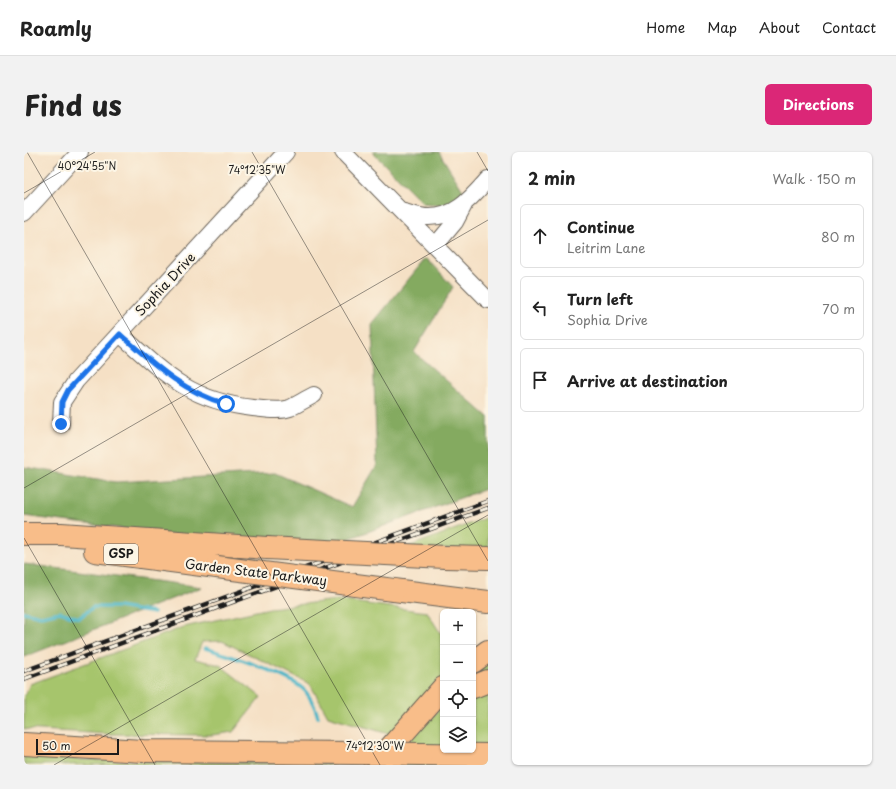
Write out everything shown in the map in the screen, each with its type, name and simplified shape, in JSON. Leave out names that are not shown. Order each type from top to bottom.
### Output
[{"type":"highway","points":[[24,534],[61,534],[445,558],[488,558]]},
{"type":"highway","name":"Garden State Parkway","points":[[24,541],[488,602]]},
{"type":"highway","points":[[476,660],[488,651]]},
{"type":"highway","points":[[476,686],[488,681]]},
{"type":"highway","points":[[375,765],[440,691]]},
{"type":"highway","points":[[407,727],[440,704]]},
{"type":"highway","points":[[24,744],[144,751],[488,755]]},
{"type":"street","points":[[24,213],[80,152]]},
{"type":"street","name":"Sophia Drive","points":[[61,424],[62,402],[68,390],[286,152]]},
{"type":"street","points":[[343,152],[404,212],[488,300]]},
{"type":"street","points":[[404,212],[429,217],[452,212],[464,205],[488,180]]},
{"type":"street","points":[[436,246],[456,222],[464,205]]},
{"type":"street","points":[[120,334],[174,381],[212,400],[241,406],[277,410],[289,408],[314,395]]},
{"type":"green space","points":[[372,152],[439,152],[465,194],[448,206],[423,203]]},
{"type":"green space","points":[[426,258],[453,287],[414,352],[488,417],[488,488],[326,547],[273,548],[24,516],[24,467],[116,482],[275,473],[352,507],[377,465],[372,324]]},
{"type":"green space","points":[[488,517],[488,549],[402,549]]},
{"type":"green space","points":[[24,564],[202,587],[24,657]]},
{"type":"green space","points":[[337,600],[427,612],[440,632],[440,684],[392,735],[328,716],[310,684],[222,641],[202,642],[195,659],[220,665],[261,697],[233,732],[212,735],[108,734],[24,729],[24,697],[30,684],[184,627],[270,608]]},
{"type":"green space","points":[[488,661],[488,765],[387,765],[440,708],[440,753],[476,753],[476,672]]},
{"type":"green space","points":[[24,755],[85,760],[334,764],[24,765]]},
{"type":"waterway","points":[[24,612],[41,616],[60,612],[79,618],[93,607],[118,607],[154,613]]},
{"type":"waterway","points":[[205,648],[259,666],[288,679],[306,692],[315,707],[318,717]]},
{"type":"railway","points":[[24,671],[488,501]]},
{"type":"railway","points":[[24,679],[488,508]]},
{"type":"route","points":[[61,424],[62,402],[68,390],[120,334],[174,381],[212,400],[226,404]]}]
